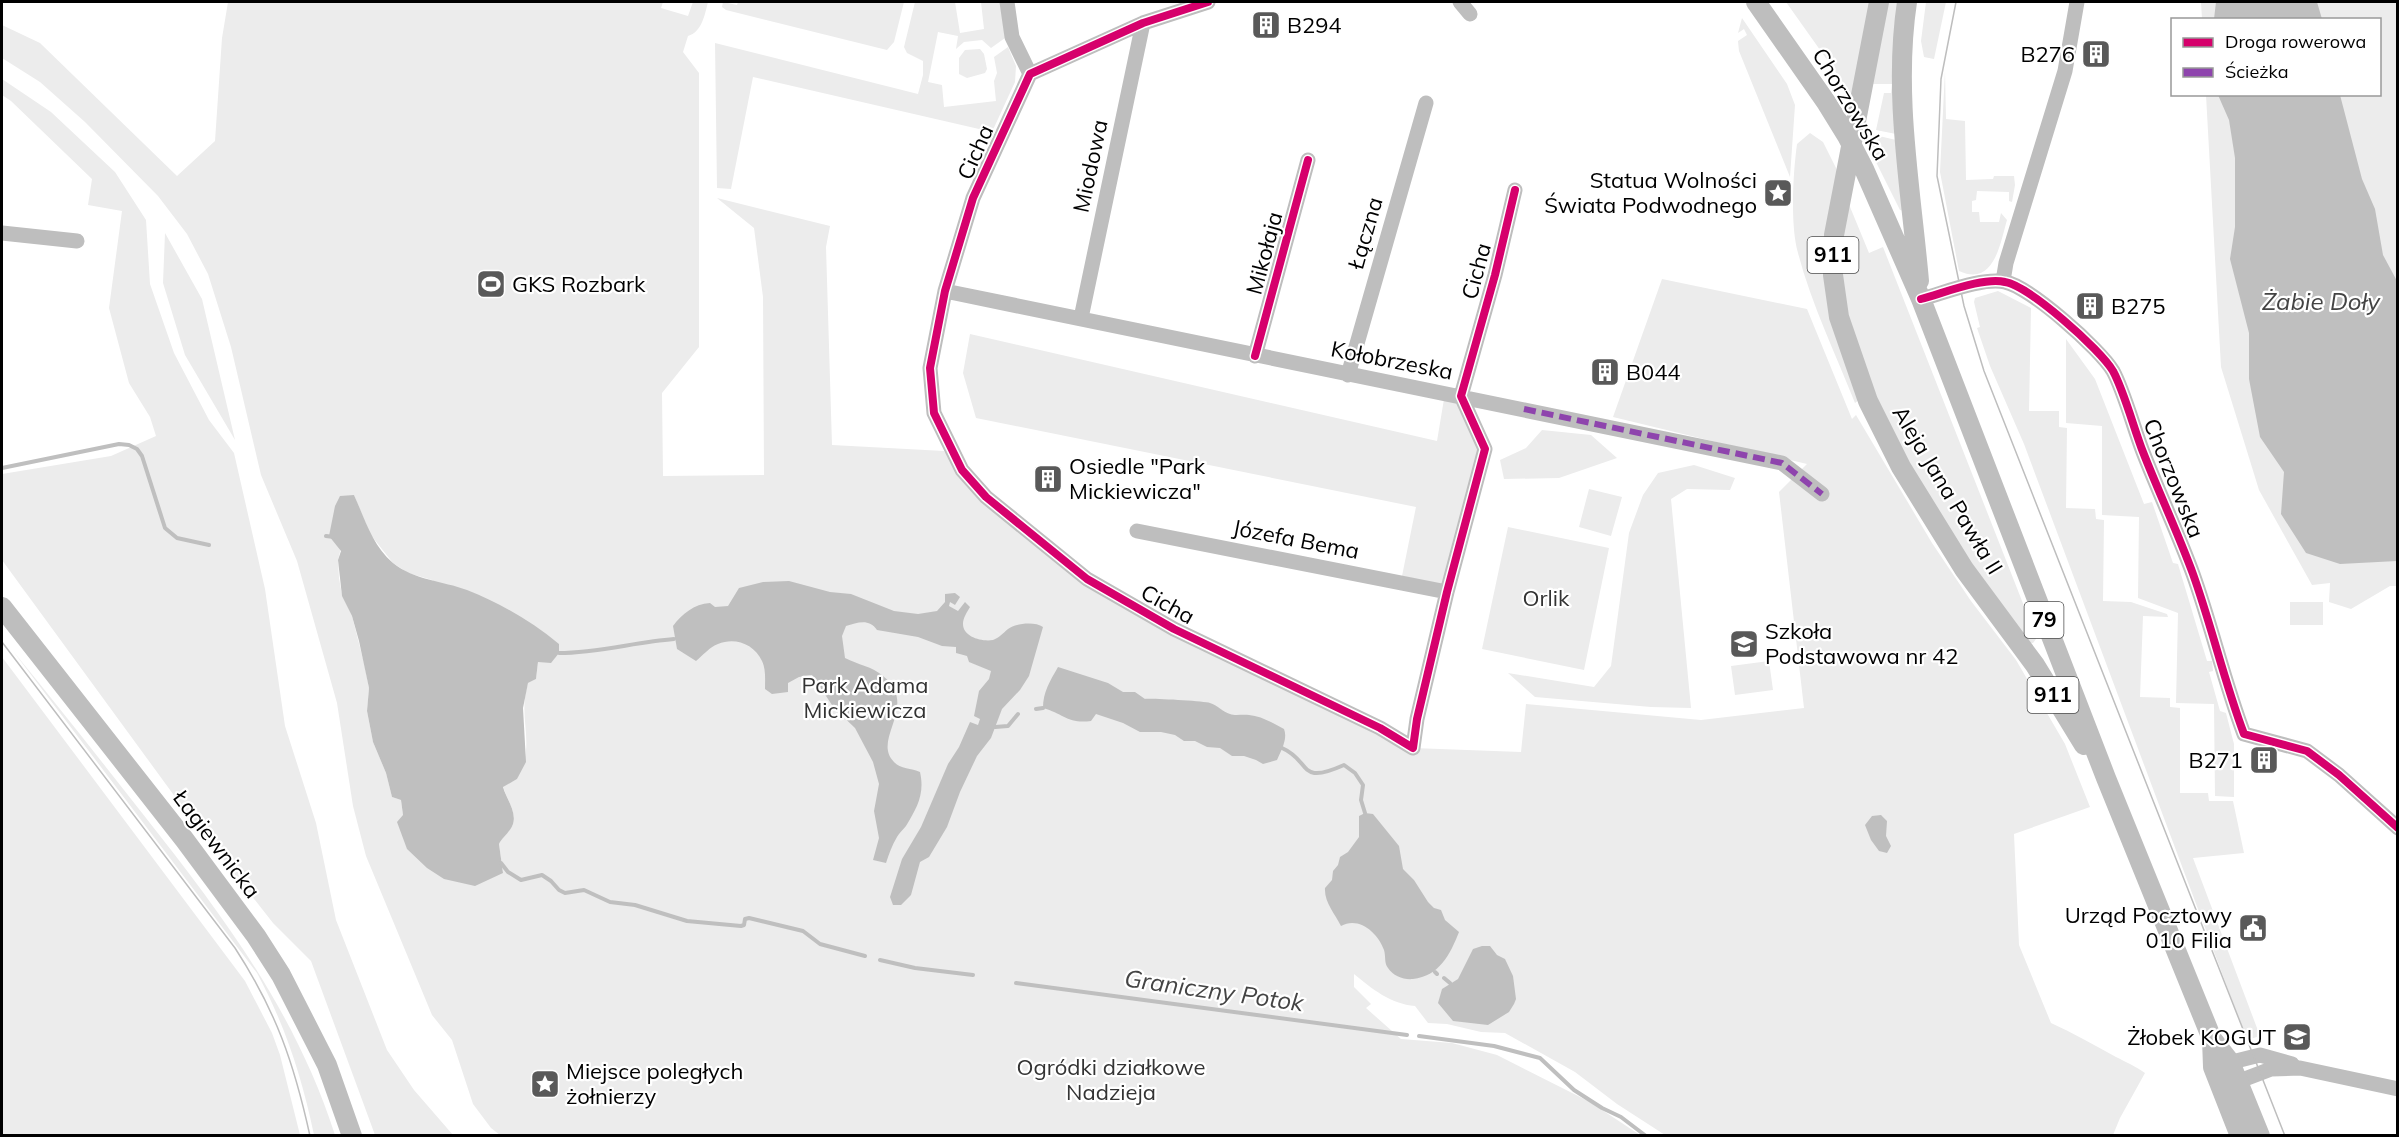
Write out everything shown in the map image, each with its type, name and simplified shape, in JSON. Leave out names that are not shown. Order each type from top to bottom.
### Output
[{"type":"main road","name":"Chorzowska","points":[[1756,2],[1840,125],[1864,169],[1921,299],[2106,778],[2230,1085],[2260,1136]]},
{"type":"main road","name":"Aleja Jana Pawła II","points":[[1880,2],[1834,235],[1835,296],[1853,363],[1884,436],[1939,530],[2035,665],[2106,778]]},
{"type":"main road","points":[[1907,2],[1902,61],[1902,113],[1921,299]]},
{"type":"main road","name":"Łagiewnicka","points":[[2,607],[184,839],[256,936],[281,975],[327,1065],[352,1136]]},
{"type":"main road","name":"Łagiewnicka","points":[[2,628],[245,942],[286,1010],[314,1068],[338,1136]]},
{"type":"main road","name":"Chorzowska","points":[[2230,1085],[2240,1136]]},
{"type":"street","points":[[1007,2],[1012,37],[1030,74],[1143,23],[1208,2]]},
{"type":"street","points":[[1460,2],[1470,14]]},
{"type":"street","points":[[1921,299],[1966,287],[2003,281],[2009,253],[2065,71],[2077,2]]},
{"type":"street","name":"Miodowa","points":[[1082,318],[1143,23]]},
{"type":"street","name":"Cicha","points":[[1030,74],[974,198],[945,291],[930,368],[934,413],[962,470],[986,497],[1087,579],[1174,629],[1380,728],[1413,748],[1417,719],[1447,592],[1485,449],[1461,396],[1495,275],[1515,190]]},
{"type":"street","name":"Łączna","points":[[1348,375],[1426,103]]},
{"type":"street","name":"Mikołaja","points":[[1255,356],[1308,160]]},
{"type":"street","points":[[2,233],[77,241]]},
{"type":"street","name":"Chorzowska","points":[[2003,281],[2022,289],[2062,319],[2093,348],[2113,372],[2143,453],[2194,575],[2230,697],[2244,734],[2307,751],[2339,775],[2397,828]]},
{"type":"street","name":"Kołobrzeska","points":[[945,291],[1782,463],[1822,494]]},
{"type":"street","name":"Józefa Bema","points":[[1137,531],[1447,592]]},
{"type":"street","points":[[2222,1065],[2260,1055],[2300,1068],[2397,1089]]},
{"type":"street","points":[[2230,1085],[2271,1069],[2300,1068]]},
{"type":"green space","points":[[228,2],[663,2],[661,8],[688,16],[693,2],[708,2],[702,22],[697,31],[688,36],[683,52],[699,73],[699,347],[662,393],[663,476],[764,475],[763,297],[754,228],[717,198],[830,226],[826,247],[832,445],[944,451],[986,497],[1087,579],[1413,748],[1521,752],[1526,704],[1701,720],[1804,708],[1779,492],[1807,464],[1613,417],[1662,279],[1807,309],[1852,419],[1856,415],[1932,543],[1971,601],[2016,660],[2065,744],[2090,807],[2014,834],[2019,945],[2051,1023],[2145,1073],[2113,1135],[1665,1135],[1617,1104],[1575,1072],[1505,1033],[1481,1032],[1447,1024],[1428,1023],[1415,1006],[1390,999],[1354,974],[1354,987],[1371,1004],[1366,1008],[1401,1039],[1452,1043],[1497,1055],[1590,1102],[1640,1135],[500,1135],[491,1128],[473,1104],[452,1040],[432,1015],[366,856],[353,806],[337,703],[297,561],[261,475],[231,347],[208,274],[187,234],[158,196],[85,122],[40,82],[2,58],[2,25],[40,43],[177,176],[215,141],[222,38]],"holes":[[[354,495],[370,534],[393,563],[408,573],[432,580],[538,662],[536,679],[528,683],[526,693],[525,758],[517,779],[503,786],[514,819],[512,826],[499,844],[503,873],[403,815],[401,800],[392,797],[386,773],[373,742],[367,711],[369,688],[364,663],[352,616],[342,595],[339,578],[338,560]]]},
{"type":"green space","points":[[723,2],[737,5],[738,2],[904,2],[894,42],[887,50],[726,10],[722,7]]},
{"type":"green space","points":[[915,2],[955,2],[960,33],[984,29],[981,2],[1000,2],[1005,38],[991,48],[982,40],[964,42],[956,49],[958,36],[938,32],[928,82],[942,85],[944,107],[996,101],[994,81],[997,73],[994,57],[1008,47],[1016,66],[1015,82],[992,132],[753,77],[731,189],[717,188],[715,43],[918,94],[923,75],[923,61],[907,53],[904,47]]},
{"type":"green space","points":[[1786,2],[1871,2],[1852,95]]},
{"type":"green space","points":[[1888,2],[1898,2],[1896,134],[1876,130],[1884,93],[1891,93],[1892,84],[1872,84]]},
{"type":"green space","points":[[1926,2],[1946,2],[1934,59],[1924,57],[1921,41]]},
{"type":"green space","name":"Żabie Doły","points":[[2201,2],[2397,2],[2397,586],[2390,586],[2351,609],[2329,602],[2330,583],[2312,585],[2259,490],[2221,367],[2206,96],[2381,96],[2381,18],[2202,18]]},
{"type":"green space","points":[[1742,18],[1787,84],[1795,105],[1790,177],[1739,51],[1738,41],[1747,35],[1744,29],[1738,33]]},
{"type":"green space","points":[[980,49],[984,54],[987,69],[985,73],[967,78],[959,74],[959,58],[965,50]]},
{"type":"green space","points":[[1945,71],[1946,119],[1965,121],[1966,180],[2014,176],[2012,202],[2009,201],[2009,192],[1977,191],[1976,200],[1972,201],[1972,212],[1979,212],[1980,222],[1999,222],[2001,213],[2007,220],[1994,260],[1980,273],[1971,274],[1959,271],[1940,172]]},
{"type":"green space","points":[[2,79],[51,112],[115,172],[146,220],[150,284],[174,353],[209,420],[234,453],[265,589],[285,726],[316,823],[336,920],[387,1050],[414,1090],[453,1135],[375,1135],[311,961],[273,923],[192,820],[2,560],[2,474],[111,456],[156,436],[150,417],[129,383],[109,308],[122,211],[88,205],[92,179],[2,95]]},
{"type":"green space","points":[[1810,133],[1823,142],[1837,170],[1831,203],[1859,400],[1855,403],[1824,329],[1803,272],[1795,241],[1793,199],[1797,144]]},
{"type":"green space","points":[[1879,136],[1896,140],[1904,211],[1900,210],[1867,144]]},
{"type":"green space","points":[[1848,202],[1869,253],[1883,247],[2035,634],[2036,639],[2033,643],[2030,643],[1979,576],[1892,435],[1856,345],[1842,292],[1840,248]]},
{"type":"green space","points":[[165,233],[202,299],[235,440],[185,355],[163,283]]},
{"type":"green space","points":[[1998,291],[2031,308],[2029,411],[2059,411],[2059,427],[2067,428],[2066,508],[2095,509],[2096,519],[2104,520],[2103,601],[2131,602],[2167,614],[2168,617],[2143,616],[2140,697],[2170,698],[2170,707],[2180,708],[2180,793],[2208,793],[2209,801],[2233,801],[2244,853],[2193,858],[2260,1036],[2247,1040],[2024,444],[1990,366],[1977,328],[1980,327],[1974,302],[1975,298]]},
{"type":"green space","points":[[970,334],[1437,441],[1444,399],[1471,404],[1478,449],[1443,585],[1402,576],[1416,507],[976,418],[963,373]]},
{"type":"green space","points":[[2066,339],[2095,379],[2144,504],[2152,502],[2173,563],[2178,564],[2207,661],[2212,661],[2213,671],[2209,672],[2220,711],[2226,713],[2234,744],[2234,797],[2215,796],[2214,704],[2176,703],[2178,613],[2138,598],[2139,517],[2102,515],[2102,426],[2066,423]]},
{"type":"green space","points":[[1542,430],[1591,435],[1617,458],[1559,478],[1504,479],[1500,460],[1526,448]]},
{"type":"green space","points":[[1694,465],[1735,478],[1730,490],[1687,489],[1671,499],[1691,708],[1651,707],[1535,697],[1508,673],[1594,687],[1611,666],[1629,533],[1643,495],[1658,473]]},
{"type":"green space","points":[[1589,489],[1622,497],[1611,536],[1579,527]]},
{"type":"green space","name":"Orlik","points":[[1508,527],[1609,548],[1584,670],[1482,649]]},
{"type":"green space","points":[[2290,602],[2323,602],[2323,625],[2290,625]]},
{"type":"green space","points":[[13,651],[175,855],[230,930],[279,1007],[300,1048],[319,1090],[335,1135],[314,1135],[292,1052],[257,973]]},
{"type":"green space","points":[[2,657],[245,981],[272,1033],[280,1055],[300,1135],[2,1135]]},
{"type":"green space","points":[[1769,661],[1773,690],[1735,695],[1731,666]]},
{"type":"water","points":[[2216,2],[2317,2],[2322,18],[2214,18]]},
{"type":"water","name":"Żabie Doły","points":[[2218,96],[2340,96],[2362,179],[2375,209],[2383,255],[2397,281],[2397,561],[2340,564],[2306,553],[2281,514],[2284,472],[2260,437],[2249,379],[2249,333],[2230,259],[2235,227],[2235,158],[2229,120]]},
{"type":"water","points":[[354,495],[374,540],[386,556],[401,569],[429,580],[467,590],[491,601],[515,613],[559,644],[559,653],[551,663],[538,662],[536,679],[528,683],[523,708],[526,762],[517,779],[503,787],[514,819],[499,844],[503,873],[475,886],[444,879],[427,868],[407,849],[397,822],[403,815],[401,800],[392,797],[386,773],[373,742],[367,711],[369,688],[352,616],[342,596],[338,560],[341,551],[329,536],[335,506],[340,496]]},
{"type":"water","points":[[789,581],[830,592],[851,594],[894,611],[918,614],[937,611],[945,602],[945,594],[955,593],[960,597],[955,605],[950,602],[949,606],[958,611],[965,602],[970,607],[965,615],[964,629],[974,638],[984,640],[995,639],[1011,627],[1020,624],[1031,623],[1043,627],[1029,676],[1020,690],[1002,709],[991,738],[977,756],[960,792],[947,827],[929,857],[920,862],[911,895],[901,905],[893,905],[890,897],[902,859],[921,827],[948,764],[959,747],[970,722],[978,725],[980,719],[974,716],[979,691],[989,679],[991,671],[969,662],[967,656],[956,653],[956,647],[942,646],[918,637],[877,630],[867,623],[846,626],[842,636],[845,658],[883,676],[893,687],[897,699],[897,710],[888,743],[888,753],[897,764],[920,772],[921,780],[921,794],[917,807],[895,840],[886,863],[873,860],[879,838],[874,811],[879,784],[873,762],[855,728],[834,708],[812,675],[799,677],[788,683],[788,692],[772,694],[765,689],[765,671],[762,661],[749,646],[731,641],[724,642],[709,649],[696,661],[677,649],[673,626],[689,610],[710,603],[715,607],[728,606],[739,588],[763,582]]},
{"type":"water","points":[[1058,667],[1108,683],[1123,692],[1135,692],[1145,699],[1206,702],[1232,715],[1262,718],[1284,729],[1284,745],[1277,760],[1263,764],[1244,756],[1232,756],[1220,748],[1207,747],[1195,741],[1184,741],[1175,735],[1140,732],[1123,723],[1096,714],[1091,721],[1071,720],[1043,708],[1046,692]]},
{"type":"water","points":[[1365,813],[1373,814],[1399,846],[1403,869],[1414,880],[1428,902],[1434,908],[1441,910],[1445,920],[1459,932],[1452,949],[1437,969],[1430,974],[1413,979],[1399,977],[1387,966],[1384,950],[1373,932],[1354,923],[1341,926],[1330,908],[1325,888],[1332,880],[1333,871],[1340,857],[1348,852],[1359,837],[1359,816]]},
{"type":"water","points":[[1881,815],[1887,821],[1886,836],[1891,846],[1887,853],[1879,851],[1871,840],[1865,825],[1872,816]]},
{"type":"water","points":[[1490,946],[1497,955],[1505,959],[1513,976],[1516,999],[1509,1012],[1488,1025],[1453,1021],[1438,1003],[1442,989],[1458,979],[1473,949]]},
{"type":"waterway","name":"Graniczny Potok","points":[[2,468],[119,444],[129,445],[137,449],[142,456],[165,528],[177,538],[209,545]]},
{"type":"waterway","name":"Graniczny Potok","points":[[326,536],[334,537]]},
{"type":"waterway","points":[[559,653],[674,639]]},
{"type":"waterway","points":[[1036,709],[1043,708]]},
{"type":"waterway","points":[[995,727],[1008,726],[1018,714]]},
{"type":"waterway","points":[[1282,748],[1312,772],[1329,771],[1344,765],[1355,773],[1363,785],[1361,800],[1365,813]]},
{"type":"waterway","name":"Graniczny Potok","points":[[501,863],[508,872],[521,880],[542,875],[565,893],[584,890],[610,902],[635,905],[687,921],[741,926],[744,925],[745,919],[749,918],[803,931],[820,944],[865,956]]},
{"type":"waterway","name":"Graniczny Potok","points":[[880,960],[915,968],[973,975]]},
{"type":"waterway","points":[[1444,978],[1450,983]]},
{"type":"waterway","name":"Graniczny Potok","points":[[1016,983],[1407,1035]]},
{"type":"waterway","name":"Graniczny Potok","points":[[1419,1036],[1494,1046],[1540,1058],[1574,1090],[1621,1117],[1646,1136]]},
{"type":"tram line","points":[[1956,2],[1941,79],[1937,176],[1964,306],[1984,371],[2285,1136]]},
{"type":"tram line","points":[[2,642],[235,948],[262,994],[282,1038],[310,1136]]},
{"type":"marked path","points":[[1524,409],[1782,463],[1822,494]]},
{"type":"cycle path","points":[[1208,2],[1143,23],[1030,74],[973,198],[945,291],[930,368],[934,413],[962,470],[986,497],[1087,579],[1174,629],[1380,728],[1413,748],[1417,719],[1447,592],[1485,449],[1461,396],[1495,275],[1515,190]]},
{"type":"cycle path","points":[[1255,356],[1308,160]]},
{"type":"cycle path","points":[[1921,299],[1963,286],[1996,281],[2005,282],[2030,294],[2046,306],[2106,361],[2121,389],[2143,452],[2193,574],[2244,734],[2307,751],[2339,775],[2398,828]]},
{"type":"place","name":"B294","points":[[1266,25]]},
{"type":"place","name":"B276","points":[[2096,54]]},
{"type":"place","name":"Statua Wolności Świata Podwodnego","points":[[1778,193]]},
{"type":"place","name":"GKS Rozbark","points":[[491,284]]},
{"type":"place","name":"B275","points":[[2090,306]]},
{"type":"place","name":"B044","points":[[1605,372]]},
{"type":"place","name":"Osiedle \"Park Mickiewicza\"","points":[[1048,479]]},
{"type":"place","name":"Szkoła Podstawowa nr 42","points":[[1744,644]]},
{"type":"place","name":"B271","points":[[2264,760]]},
{"type":"place","name":"Urząd Pocztowy 010 Filia","points":[[2253,928]]},
{"type":"place","name":"Żłobek KOGUT","points":[[2297,1037]]},
{"type":"place","name":"Miejsce poległych żołnierzy","points":[[545,1084]]},
{"type":"park label","name":"Park Adama Mickiewicza","points":[[865,698]]},
{"type":"park label","name":"Ogródki działkowe Nadzieja","points":[[1111,1080]]}]
